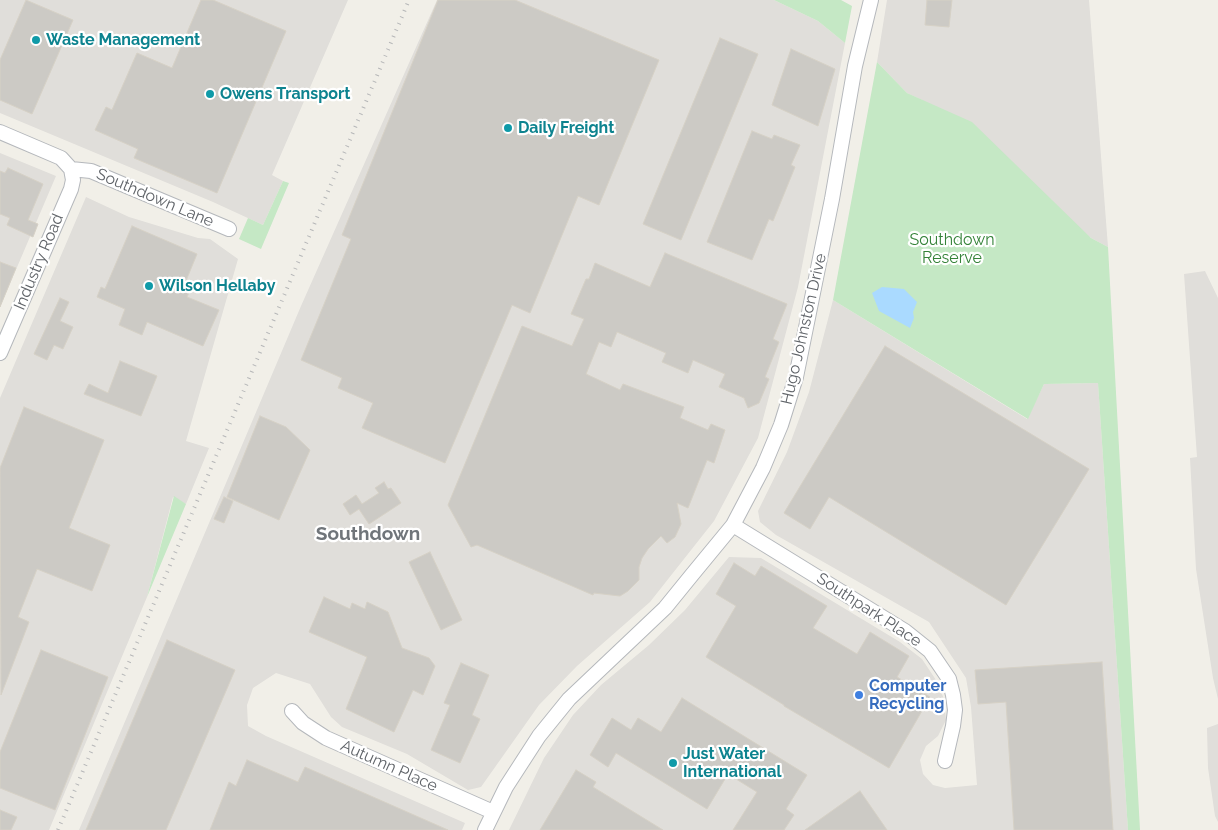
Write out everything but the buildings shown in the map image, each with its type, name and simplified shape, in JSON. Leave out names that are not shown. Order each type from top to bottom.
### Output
[{"type":"street","name":"Hugo Johnston Drive","points":[[485,830],[522,760],[539,736],[563,706],[665,608],[733,525],[763,468],[781,425],[796,377],[832,199],[855,66],[871,0]]},
{"type":"street","name":"Southdown Lane","points":[[0,132],[61,158],[71,169],[91,171],[229,229]]},
{"type":"street","name":"Industry Road","points":[[0,353],[71,189],[73,180],[71,169]]},
{"type":"street","name":"Southpark Place","points":[[733,525],[905,631],[930,650],[949,679],[953,695],[955,710],[945,761]]},
{"type":"street","name":"Autumn Place","points":[[292,712],[303,723],[326,738],[493,812]]},
{"type":"shaded area","points":[[0,0],[348,0],[272,175],[283,181],[263,225],[213,202],[0,113]]},
{"type":"shaded area","points":[[437,0],[774,0],[818,21],[845,43],[798,287],[758,438],[714,521],[650,602],[577,666],[539,705],[481,787],[468,790],[407,754],[342,727],[331,717],[310,684],[276,673],[253,688],[247,705],[248,726],[266,736],[465,823],[462,830],[79,830],[301,306]]},
{"type":"shaded area","points":[[887,0],[1089,0],[1108,247],[1091,238],[922,100],[907,93],[877,62]]},
{"type":"shaded area","points":[[0,153],[56,176],[0,307]]},
{"type":"shaded area","points":[[86,197],[129,217],[198,238],[210,239],[238,259],[186,441],[209,448],[186,504],[173,497],[147,597],[49,830],[0,830],[0,398]]},
{"type":"shaded area","points":[[1205,271],[1218,298],[1218,699],[1196,569],[1190,458],[1197,457],[1184,274]]},
{"type":"shaded area","points":[[833,300],[1027,419],[1044,384],[1098,383],[1128,830],[509,830],[544,758],[573,715],[601,685],[649,645],[685,610],[729,557],[761,558],[900,642],[922,659],[936,680],[944,699],[946,720],[938,736],[926,746],[920,760],[923,774],[933,785],[945,788],[977,785],[971,707],[966,678],[929,622],[776,535],[760,522],[758,511],[787,452],[809,392]]},
{"type":"shaded area","points":[[1218,724],[1218,822],[1215,816],[1208,768],[1207,728]]},
{"type":"green space","points":[[774,0],[841,0],[852,6],[845,43],[818,21]]},
{"type":"green space","name":"Southdown Reserve","points":[[877,62],[907,93],[972,122],[1091,238],[1108,247],[1140,830],[1128,830],[1098,383],[1044,384],[1028,419],[833,300]]},
{"type":"green space","points":[[283,181],[289,183],[261,249],[239,239],[248,218],[263,225]]},
{"type":"green space","points":[[174,496],[186,504],[147,597]]},
{"type":"water","points":[[882,287],[904,289],[917,302],[910,328],[879,311],[872,293]]},
{"type":"railway","points":[[58,830],[409,0]]},
{"type":"place","name":"Waste Management","points":[[36,40]]},
{"type":"place","name":"Owens Transport","points":[[210,94]]},
{"type":"place","name":"Daily Freight","points":[[508,128]]},
{"type":"place","name":"Wilson Hellaby","points":[[149,286]]},
{"type":"place","name":"Computer Recycling","points":[[859,695]]},
{"type":"place","name":"Just Water International","points":[[673,763]]},
{"type":"district","name":"Southdown","points":[[368,534]]}]
